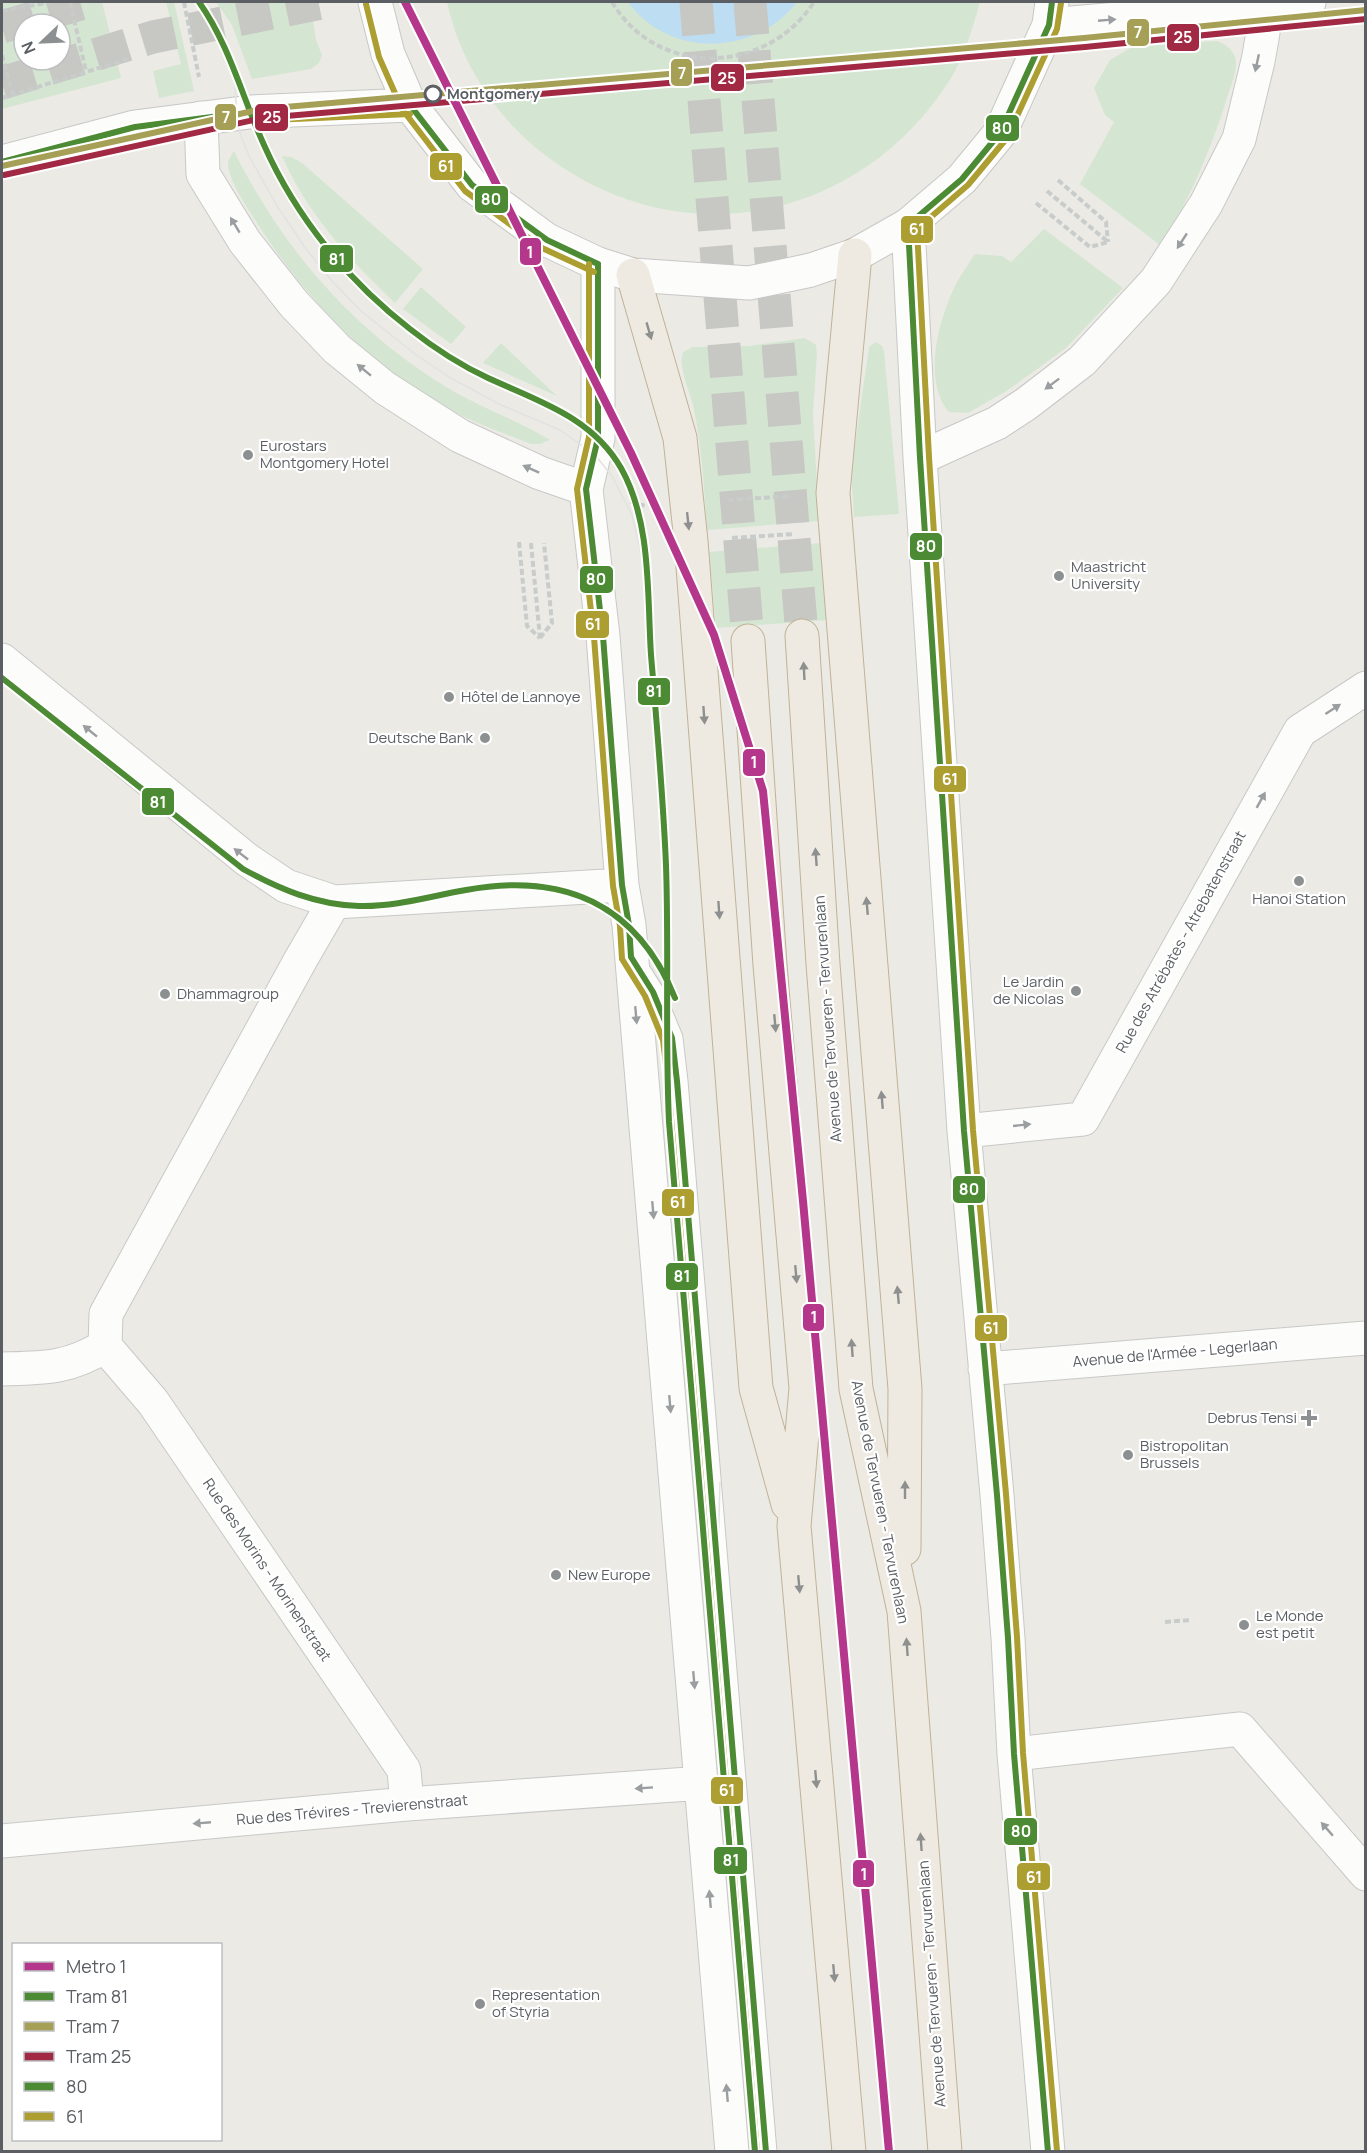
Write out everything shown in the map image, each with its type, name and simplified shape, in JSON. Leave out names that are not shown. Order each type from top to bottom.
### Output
[{"type":"highway","points":[[855,255],[833,493],[905,1389],[904,1611]]},
{"type":"highway","points":[[633,275],[680,438],[756,1388],[794,1526]]},
{"type":"highway","name":"Avenue de Tervueren - Tervurenlaan","points":[[802,636],[823,964],[855,1389],[904,1611],[945,2151]]},
{"type":"highway","points":[[748,641],[771,977],[806,1388],[794,1526],[849,2151]]},
{"type":"street","points":[[375,2],[388,54],[410,105],[472,185],[547,240],[598,264],[633,275],[749,284],[811,270],[855,255],[908,225],[962,179],[1000,133],[1051,13],[1310,2]]},
{"type":"street","points":[[920,458],[997,423],[1064,375],[1082,361],[1156,281],[1206,204],[1239,139],[1263,33],[1262,5]]},
{"type":"street","points":[[2,162],[135,127],[250,112],[410,105]]},
{"type":"street","points":[[201,118],[203,174],[245,242],[294,304],[337,349],[386,388],[460,436],[540,472],[586,489]]},
{"type":"street","points":[[908,225],[920,458],[964,1131],[992,1435],[1014,1754],[1048,2151]]},
{"type":"street","points":[[598,264],[598,438],[586,489],[603,636],[622,885],[629,926],[703,1783],[707,1859],[732,2151]]},
{"type":"street","points":[[2,660],[246,859],[286,886],[334,903],[622,885]]},
{"type":"street","name":"Rue des Atrébates - Atrebatenstraat","points":[[964,1131],[1083,1119],[1300,730],[1365,688]]},
{"type":"street","points":[[2,1369],[55,1367],[86,1358],[105,1346],[106,1314],[334,903]]},
{"type":"street","name":"Avenue de l'Armée - Legerlaan","points":[[985,1369],[1365,1338]]},
{"type":"street","name":"Rue des Morins - Morinenstraat","points":[[105,1346],[153,1402],[404,1770],[407,1804]]},
{"type":"street","points":[[1014,1754],[1240,1730],[1365,1874]]},
{"type":"street","name":"Rue des Trévires - Trevierenstraat","points":[[2,1841],[407,1804],[703,1783]]},
{"type":"lane","points":[[631,957],[653,992],[672,1038],[677,1081],[766,2151]]},
{"type":"path","points":[[2,11],[51,2]]},
{"type":"path","points":[[70,2],[86,71]]},
{"type":"path","points":[[184,2],[200,85],[201,118]]},
{"type":"path","points":[[612,2],[630,24],[658,45],[679,54],[714,59],[737,56],[769,44],[797,23],[814,2]]},
{"type":"path","points":[[2,55],[13,94]]},
{"type":"path","points":[[2,98],[131,58]]},
{"type":"path","points":[[1058,180],[1106,222],[1108,242]]},
{"type":"path","points":[[1047,191],[1108,242]]},
{"type":"path","points":[[1036,203],[1090,247],[1108,242]]},
{"type":"path","points":[[586,489],[647,507],[833,493]]},
{"type":"path","points":[[730,538],[799,533]]},
{"type":"path","points":[[519,542],[527,626],[540,638]]},
{"type":"path","points":[[531,543],[540,638]]},
{"type":"path","points":[[540,638],[552,623],[544,543]]},
{"type":"path","points":[[1165,1622],[1191,1620]]},
{"type":"green space","points":[[2,2],[102,2],[121,78],[2,109]]},
{"type":"green space","points":[[166,2],[174,2],[194,91],[159,98],[153,71],[181,64]]},
{"type":"green space","points":[[216,2],[310,2],[316,40],[322,55],[319,63],[311,69],[252,79],[232,25]]},
{"type":"green space","points":[[447,2],[980,2],[964,50],[951,78],[914,127],[869,165],[819,193],[766,209],[710,214],[653,207],[598,187],[545,155],[511,124],[482,87],[461,46]]},
{"type":"green space","points":[[1216,41],[1224,44],[1233,52],[1236,63],[1234,75],[1215,134],[1199,173],[1160,245],[1080,184],[1114,122],[1105,115],[1094,88],[1110,60],[1132,47]]},
{"type":"green space","points":[[234,151],[253,187],[298,254],[352,314],[414,366],[448,388],[550,440],[540,444],[531,444],[464,417],[416,390],[364,350],[317,303],[259,226],[239,195],[231,177],[228,161]]},
{"type":"green space","points":[[282,156],[291,157],[302,163],[423,269],[395,303],[346,253],[317,217]]},
{"type":"green space","points":[[1044,229],[1123,288],[1066,348],[1008,390],[968,413],[949,412],[941,399],[936,383],[936,347],[945,312],[957,282],[975,254],[1002,256],[1011,262]]},
{"type":"green space","points":[[421,287],[466,327],[451,344],[403,309]]},
{"type":"green space","points":[[805,338],[816,345],[817,354],[813,413],[819,521],[707,530],[699,436],[683,371],[683,352],[693,347],[749,346]]},
{"type":"green space","points":[[876,342],[882,346],[884,351],[899,514],[854,517],[851,472],[869,347]]},
{"type":"green space","points":[[501,343],[557,396],[483,363]]},
{"type":"green space","points":[[822,543],[829,620],[716,628],[709,552]]},
{"type":"water","points":[[628,2],[797,2],[780,20],[759,33],[736,41],[712,44],[689,41],[666,34],[645,21]]},
{"type":"tunnel","points":[[2,27],[87,2]]},
{"type":"tunnel","points":[[2,83],[153,37],[326,2]]},
{"type":"tunnel","points":[[696,2],[748,641]]},
{"type":"tunnel","points":[[750,2],[802,636]]},
{"type":"tram line","name":"81","points":[[199,2],[219,36],[277,172],[308,222],[345,269],[387,310],[457,362],[562,412],[595,436],[609,450],[621,468],[638,512],[648,584],[665,839],[669,1122],[755,2152]]},
{"type":"tram line","name":"7","points":[[2,166],[262,109],[1084,38],[1366,10]]},
{"type":"tram line","name":"25","points":[[4,175],[263,118],[1085,47],[1366,19]]},
{"type":"tram line","points":[[228,53],[235,85],[237,119],[241,136],[249,156],[277,206],[306,249],[361,311],[415,354],[449,377],[499,404],[560,430],[595,455],[612,476],[632,515],[645,570]]},
{"type":"tram line","name":"81","points":[[2,678],[243,869],[270,883],[299,895],[328,903],[359,906],[400,903],[466,890],[502,886],[535,886],[565,891],[593,902],[618,918],[640,939],[659,966],[675,998]]},
{"type":"tram line","points":[[715,1661],[720,1482]]},
{"type":"metro line","name":"1","points":[[405,2],[631,453],[714,635],[763,791],[803,1201],[889,2152]]},
{"type":"transit line","name":"80","points":[[908,225],[962,179],[1000,133],[1049,25],[1052,2]]},
{"type":"transit line","name":"61","points":[[1057,2151],[1023,1753],[1006,1494],[973,1130],[929,457],[917,229],[968,185],[1007,138],[1057,29],[1061,3]]},
{"type":"transit line","name":"61","points":[[366,4],[379,57],[402,109],[465,191],[542,248],[594,272]]},
{"type":"transit line","name":"80","points":[[410,105],[472,185],[547,240],[598,264]]},
{"type":"transit line","name":"80","points":[[2,162],[135,127],[250,112],[410,105]]},
{"type":"transit line","name":"61","points":[[4,171],[137,136],[251,121],[410,114]]},
{"type":"transit line","name":"80","points":[[908,225],[920,458],[964,1131],[997,1495],[1014,1754],[1048,2152]]},
{"type":"transit line","name":"61","points":[[589,264],[589,437],[577,489],[594,637],[613,886],[620,926],[622,959],[645,996],[663,1040],[668,1082],[757,2152]]},
{"type":"transit line","name":"80","points":[[598,264],[598,438],[586,489],[603,636],[622,885],[629,925],[631,957],[653,992],[672,1038],[677,1081],[766,2152]]},
{"type":"place","name":"Montgomery","points":[[433,94]]},
{"type":"place","name":"Eurostars Montgomery Hotel","points":[[248,455]]},
{"type":"place","name":"Maastricht University","points":[[1059,576]]},
{"type":"place","name":"Hôtel de Lannoye","points":[[449,697]]},
{"type":"place","name":"Deutsche Bank","points":[[485,738]]},
{"type":"place","name":"Hanoi Station","points":[[1299,881]]},
{"type":"place","name":"Le Jardin de Nicolas","points":[[1076,991]]},
{"type":"place","name":"Dhammagroup","points":[[165,994]]},
{"type":"place","name":"Debrus Tensi","points":[[1309,1418]]},
{"type":"place","name":"Bistropolitan Brussels","points":[[1128,1455]]},
{"type":"place","name":"New Europe","points":[[556,1575]]},
{"type":"place","name":"Le Monde est petit","points":[[1244,1625]]},
{"type":"place","name":"Representation of Styria","points":[[480,2004]]}]
